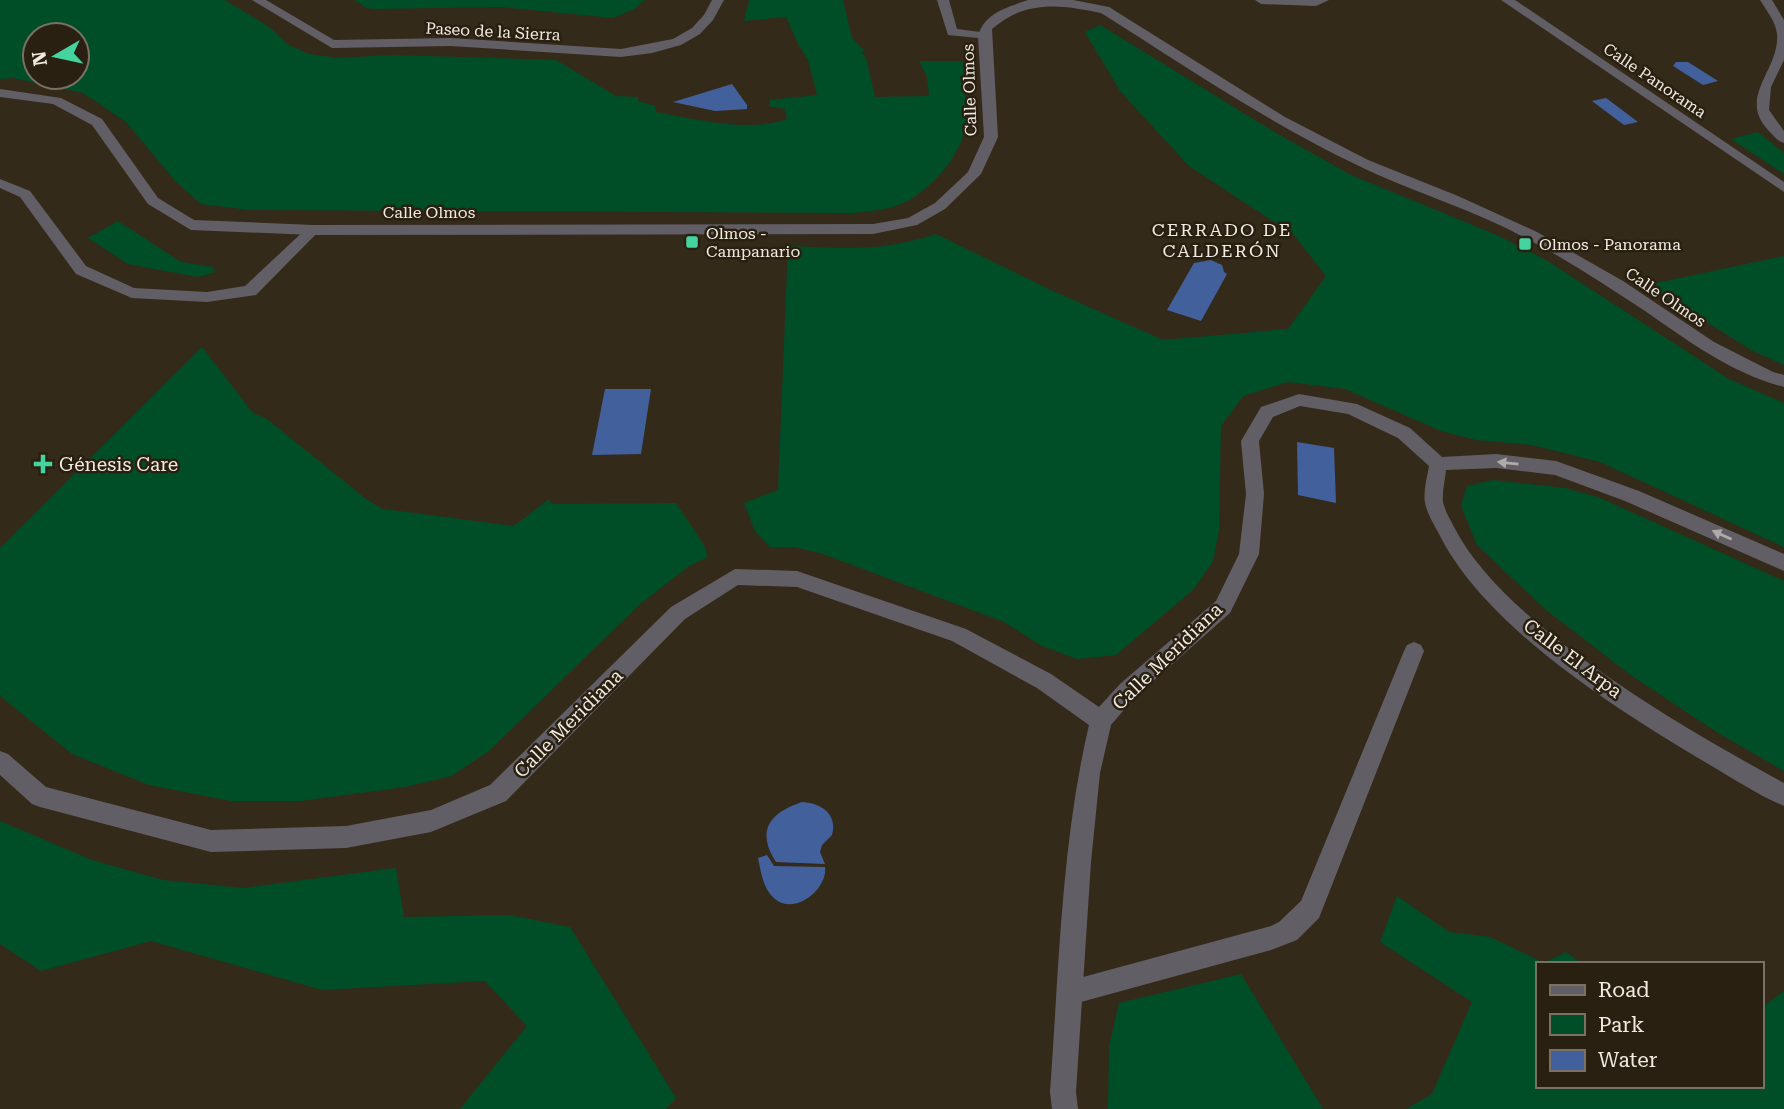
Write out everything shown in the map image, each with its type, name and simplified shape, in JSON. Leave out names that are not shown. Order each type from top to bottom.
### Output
[{"type":"street","name":"Paseo de la Sierra","points":[[258,0],[332,44],[451,42],[612,53],[652,49],[677,42],[696,31],[709,17],[718,0]]},
{"type":"street","points":[[943,0],[953,32],[984,36]]},
{"type":"street","points":[[1261,0],[1323,0]]},
{"type":"street","name":"Calle Panorama","points":[[1507,0],[1784,188]]},
{"type":"street","points":[[1766,0],[1783,34],[1778,59],[1763,90],[1762,113],[1784,139]]},
{"type":"street","name":"Calle Olmos","points":[[0,93],[56,101],[97,122],[153,201],[191,225],[313,230],[873,229],[912,222],[940,206],[974,174],[991,137],[984,36],[986,28],[1002,13],[1034,2],[1070,3],[1105,10],[1280,120],[1363,163],[1453,199],[1532,235],[1616,285],[1707,346],[1768,377],[1784,381]]},
{"type":"street","points":[[0,183],[25,194],[80,270],[132,293],[207,297],[250,291],[313,230]]},
{"type":"street","name":"Calle Meridiana","points":[[1065,1109],[1063,1092],[1085,811],[1089,773],[1101,721],[1127,691],[1223,607],[1249,554],[1255,494],[1250,441],[1266,412],[1299,400],[1351,408],[1404,433],[1438,464]]},
{"type":"street","points":[[1438,464],[1496,461],[1556,468],[1632,496],[1784,563]]},
{"type":"street","name":"Calle El Arpa","points":[[1438,464],[1434,505],[1457,552],[1494,597],[1594,677],[1713,757],[1784,795]]},
{"type":"street","name":"Calle Meridiana","points":[[0,761],[40,796],[211,841],[346,837],[431,821],[498,793],[678,614],[735,577],[797,579],[959,635],[1044,681],[1101,721]]},
{"type":"street","points":[[1070,992],[1152,972],[1288,931],[1310,909],[1414,652]]},
{"type":"green space","points":[[0,0],[225,0],[269,27],[289,45],[309,54],[339,58],[391,55],[556,60],[616,96],[638,97],[638,101],[655,106],[656,112],[705,121],[756,125],[787,119],[785,109],[769,106],[770,100],[817,95],[808,60],[786,17],[744,21],[749,0],[843,0],[852,38],[865,51],[861,52],[866,58],[875,97],[929,96],[927,77],[919,61],[963,61],[966,114],[961,143],[931,184],[911,199],[872,211],[250,210],[201,204],[176,182],[126,122],[83,93],[74,91],[91,91],[91,21],[21,21],[21,80],[0,79]]},
{"type":"green space","points":[[354,0],[645,0],[634,9],[613,18],[500,7],[376,9],[366,8]]},
{"type":"green space","points":[[1100,25],[1276,133],[1351,175],[1499,236],[1546,260],[1729,379],[1784,403],[1784,547],[1600,462],[1532,445],[1476,440],[1441,431],[1345,389],[1288,382],[1243,396],[1221,426],[1219,530],[1213,561],[1194,589],[1116,655],[1077,659],[1042,646],[1004,622],[823,554],[795,547],[770,547],[755,531],[744,503],[778,490],[788,246],[880,246],[936,234],[1053,291],[1163,340],[1288,329],[1326,276],[1294,235],[1189,166],[1120,91],[1085,32]]},
{"type":"green space","points":[[1758,132],[1784,153],[1784,174],[1731,139]]},
{"type":"green space","points":[[118,221],[181,262],[213,267],[215,272],[198,277],[128,264],[88,238]]},
{"type":"green space","points":[[1784,256],[1784,365],[1753,351],[1647,285]]},
{"type":"green space","points":[[202,347],[253,413],[267,419],[366,499],[383,509],[514,526],[549,499],[552,504],[676,503],[704,545],[708,557],[689,566],[639,605],[489,751],[451,776],[405,787],[300,801],[231,801],[149,785],[72,754],[0,696],[0,548]]},
{"type":"green space","points":[[1493,480],[1565,488],[1598,497],[1784,581],[1784,771],[1715,731],[1632,676],[1546,610],[1477,545],[1461,506],[1467,486]]},
{"type":"green space","points":[[0,821],[92,860],[163,880],[243,888],[396,868],[404,917],[509,915],[570,927],[676,1098],[666,1109],[460,1109],[527,1026],[485,981],[322,990],[151,941],[41,971],[0,944]]},
{"type":"green space","points":[[1397,896],[1449,932],[1490,937],[1542,962],[1536,962],[1536,1088],[1763,1088],[1763,1007],[1784,991],[1784,1109],[1406,1109],[1432,1094],[1472,1002],[1380,942]]},
{"type":"green space","points":[[1566,952],[1579,962],[1546,962]]},
{"type":"green space","points":[[1241,974],[1323,1109],[1108,1109],[1109,1046],[1119,1003]]},
{"type":"water","points":[[1676,62],[1688,62],[1718,81],[1703,85],[1673,66]]},
{"type":"water","points":[[732,84],[747,109],[715,111],[673,102]]},
{"type":"water","points":[[1606,98],[1638,122],[1624,125],[1592,101]]},
{"type":"water","points":[[1211,260],[1222,265],[1227,274],[1201,321],[1167,310],[1194,263]]},
{"type":"water","points":[[605,389],[651,389],[641,454],[592,455]]},
{"type":"water","points":[[1297,442],[1334,448],[1336,503],[1298,495]]},
{"type":"water","points":[[802,802],[821,807],[833,821],[832,835],[822,845],[820,852],[825,864],[776,862],[770,851],[767,841],[769,824],[781,812]]},
{"type":"water","points":[[767,855],[774,866],[825,867],[825,875],[809,898],[792,904],[783,903],[771,895],[763,880],[758,858]]},
{"type":"place","name":"Olmos - Campanario","points":[[692,242]]},
{"type":"place","name":"Olmos - Panorama","points":[[1525,244]]},
{"type":"place","name":"Génesis Care","points":[[43,464]]},
{"type":"district","name":"CERRADO DE CALDERÓN","points":[[1222,240]]}]
